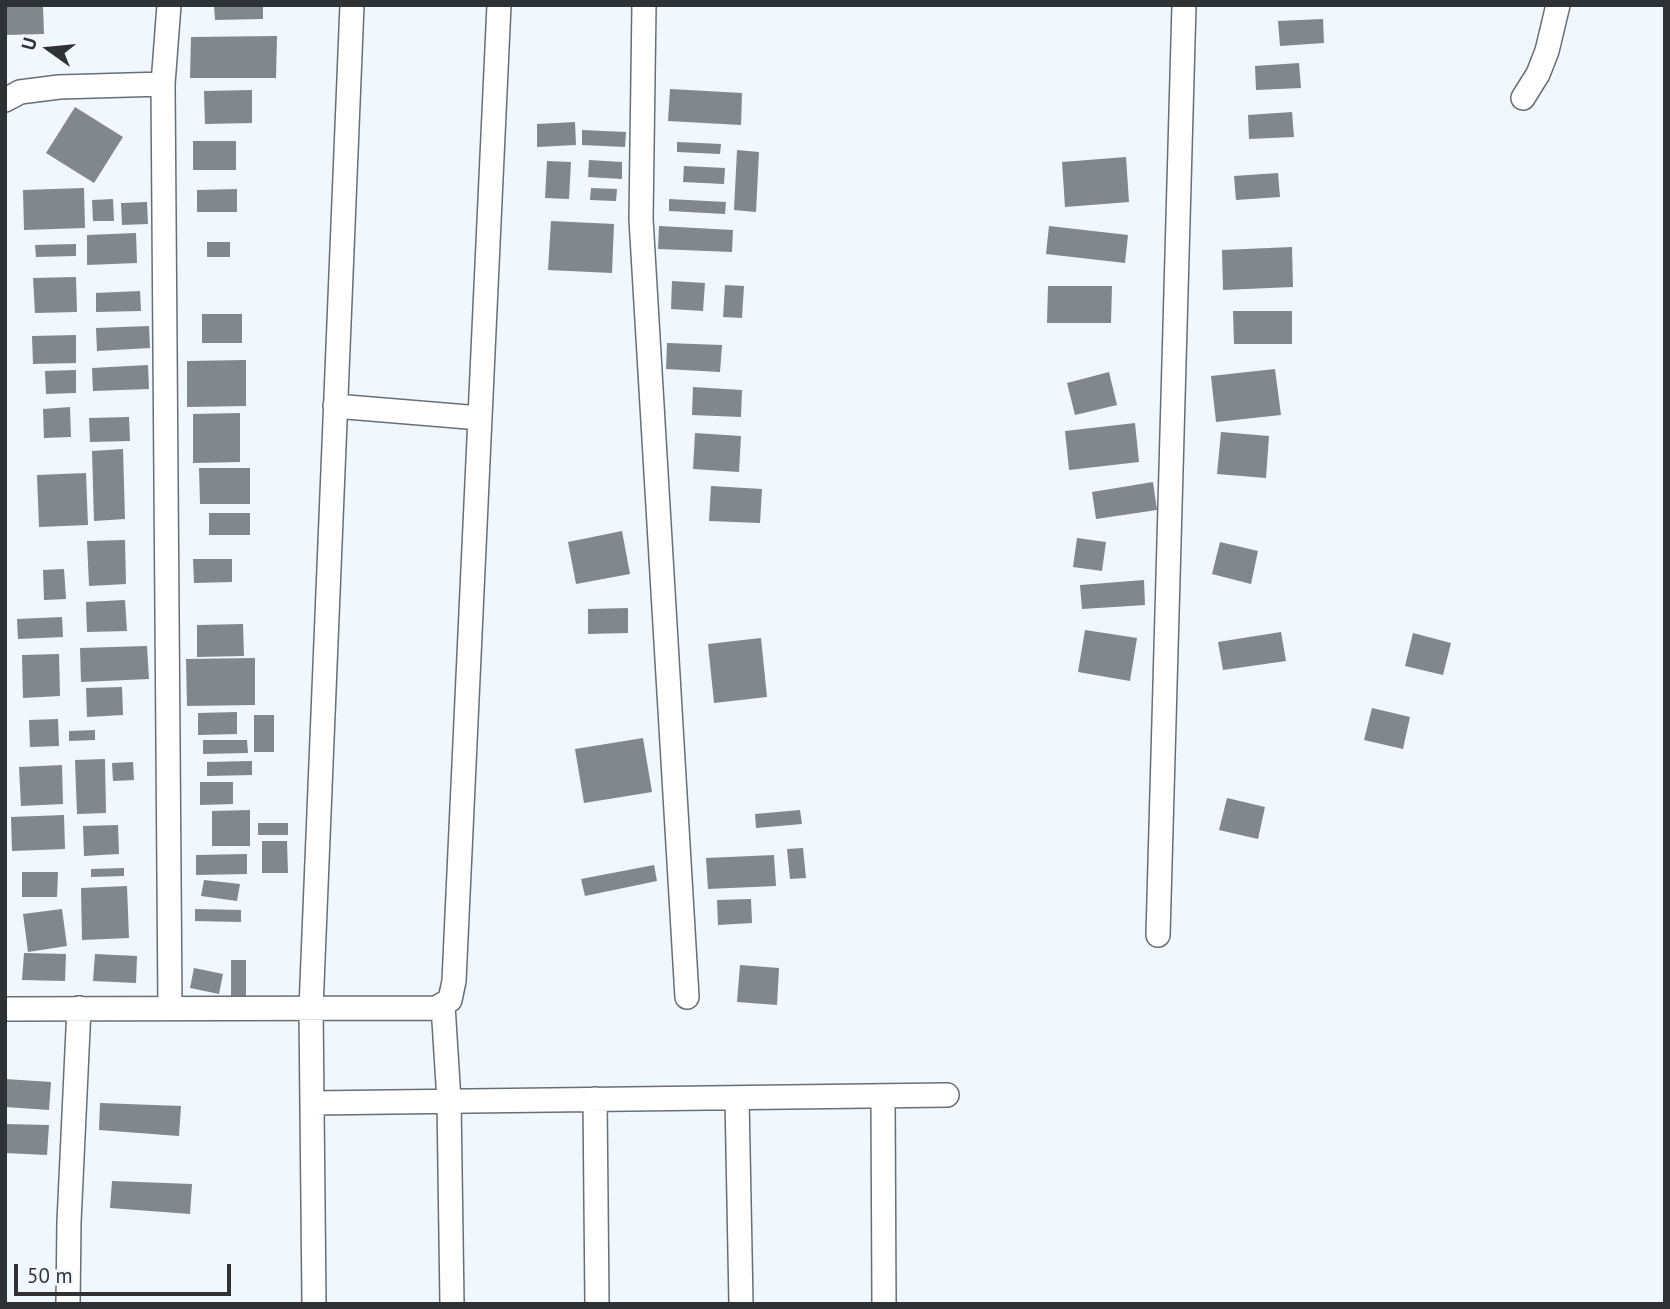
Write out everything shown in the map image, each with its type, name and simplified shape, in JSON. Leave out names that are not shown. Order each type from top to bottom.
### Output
[{"type":"street","points":[[169,5],[163,84],[170,1008]]},
{"type":"street","points":[[314,1304],[311,1007],[352,5]]},
{"type":"street","points":[[5,1009],[436,1008],[450,1000],[454,981],[499,5]]},
{"type":"street","points":[[644,5],[641,219],[687,997]]},
{"type":"street","points":[[1158,935],[1184,5]]},
{"type":"street","points":[[1523,98],[1538,74],[1547,51],[1558,5]]},
{"type":"street","points":[[5,100],[20,92],[59,88],[163,84]]},
{"type":"street","points":[[335,406],[480,418]]},
{"type":"street","points":[[443,1005],[449,1101],[452,1304]]},
{"type":"street","points":[[68,1304],[79,1008]]},
{"type":"street","points":[[312,1103],[947,1095]]},
{"type":"street","points":[[883,1096],[884,1304]]},
{"type":"street","points":[[737,1098],[741,1304]]},
{"type":"street","points":[[596,1099],[597,1304]]},
{"type":"building","points":[[214,5],[263,5],[263,19],[215,20]]},
{"type":"building","points":[[43,6],[44,34],[6,35],[5,7]]},
{"type":"building","points":[[1323,19],[1324,43],[1280,46],[1278,21]]},
{"type":"building","points":[[277,36],[276,78],[190,78],[191,37]]},
{"type":"building","points":[[1299,63],[1301,88],[1256,90],[1255,66]]},
{"type":"building","points":[[670,89],[742,93],[741,125],[668,121]]},
{"type":"building","points":[[252,90],[252,123],[205,124],[204,91]]},
{"type":"building","points":[[75,107],[123,137],[94,183],[46,153]]},
{"type":"building","points":[[1292,112],[1294,137],[1249,139],[1248,115]]},
{"type":"building","points":[[575,122],[576,145],[537,147],[537,124]]},
{"type":"building","points":[[582,130],[626,132],[625,147],[582,145]]},
{"type":"building","points":[[193,141],[236,141],[236,170],[193,170]]},
{"type":"building","points":[[677,142],[721,144],[720,154],[677,152]]},
{"type":"building","points":[[737,150],[759,152],[756,212],[734,210]]},
{"type":"building","points":[[1126,157],[1129,202],[1065,207],[1062,162]]},
{"type":"building","points":[[589,160],[622,162],[622,179],[588,177]]},
{"type":"building","points":[[547,161],[571,162],[569,199],[545,198]]},
{"type":"building","points":[[684,166],[725,168],[724,184],[683,182]]},
{"type":"building","points":[[1278,173],[1280,197],[1236,200],[1234,176]]},
{"type":"building","points":[[84,188],[85,228],[24,230],[23,190]]},
{"type":"building","points":[[591,188],[617,189],[616,201],[590,200]]},
{"type":"building","points":[[237,189],[237,212],[197,212],[197,190]]},
{"type":"building","points":[[113,199],[114,221],[93,221],[92,200]]},
{"type":"building","points":[[669,199],[726,202],[725,214],[669,211]]},
{"type":"building","points":[[147,202],[148,224],[122,225],[121,203]]},
{"type":"building","points":[[551,221],[614,224],[612,273],[548,270]]},
{"type":"building","points":[[659,226],[733,230],[732,252],[658,249]]},
{"type":"building","points":[[1049,226],[1128,235],[1125,263],[1046,254]]},
{"type":"building","points":[[136,233],[137,263],[87,265],[87,235]]},
{"type":"building","points":[[207,242],[230,242],[230,257],[207,257]]},
{"type":"building","points":[[76,244],[76,256],[36,257],[35,245]]},
{"type":"building","points":[[1292,247],[1293,287],[1223,290],[1222,250]]},
{"type":"building","points":[[76,277],[77,312],[35,313],[33,278]]},
{"type":"building","points":[[672,281],[705,283],[703,311],[671,309]]},
{"type":"building","points":[[725,285],[744,286],[742,318],[723,317]]},
{"type":"building","points":[[1048,286],[1112,286],[1111,323],[1047,323]]},
{"type":"building","points":[[140,291],[141,311],[96,312],[96,293]]},
{"type":"building","points":[[1233,311],[1292,311],[1292,344],[1234,344]]},
{"type":"building","points":[[202,314],[242,314],[242,343],[202,343]]},
{"type":"building","points":[[149,326],[150,348],[97,351],[96,328]]},
{"type":"building","points":[[76,335],[76,363],[33,364],[32,336]]},
{"type":"building","points":[[667,343],[722,345],[720,372],[666,369]]},
{"type":"building","points":[[246,360],[246,406],[187,407],[187,361]]},
{"type":"building","points":[[148,365],[149,389],[93,391],[92,368]]},
{"type":"building","points":[[1275,369],[1281,415],[1216,422],[1211,376]]},
{"type":"building","points":[[76,370],[76,393],[46,394],[45,371]]},
{"type":"building","points":[[1109,372],[1117,405],[1075,415],[1067,383]]},
{"type":"building","points":[[693,387],[742,390],[741,417],[692,415]]},
{"type":"building","points":[[70,407],[71,437],[44,438],[43,409]]},
{"type":"building","points":[[240,413],[240,462],[193,463],[193,414]]},
{"type":"building","points":[[129,417],[130,441],[90,442],[89,418]]},
{"type":"building","points":[[1135,423],[1139,462],[1069,470],[1065,431]]},
{"type":"building","points":[[1221,432],[1269,436],[1266,478],[1217,474]]},
{"type":"building","points":[[695,433],[741,436],[739,472],[693,469]]},
{"type":"building","points":[[123,449],[125,519],[94,521],[92,451]]},
{"type":"building","points":[[199,468],[250,468],[250,504],[200,504]]},
{"type":"building","points":[[86,473],[88,525],[39,527],[37,475]]},
{"type":"building","points":[[1153,482],[1157,510],[1096,519],[1092,492]]},
{"type":"building","points":[[711,486],[762,489],[760,523],[709,521]]},
{"type":"building","points":[[209,513],[250,513],[250,535],[209,535]]},
{"type":"building","points":[[622,531],[630,574],[576,584],[568,542]]},
{"type":"building","points":[[1077,538],[1106,542],[1102,571],[1073,567]]},
{"type":"building","points":[[125,540],[126,584],[89,586],[87,541]]},
{"type":"building","points":[[1220,542],[1258,551],[1251,584],[1212,574]]},
{"type":"building","points":[[193,559],[232,559],[232,582],[194,583]]},
{"type":"building","points":[[64,569],[66,599],[44,600],[43,570]]},
{"type":"building","points":[[1144,580],[1145,605],[1082,609],[1080,585]]},
{"type":"building","points":[[125,600],[127,631],[87,632],[86,602]]},
{"type":"building","points":[[628,608],[628,633],[588,634],[588,609]]},
{"type":"building","points":[[62,617],[63,637],[18,639],[17,619]]},
{"type":"building","points":[[243,624],[244,656],[197,657],[197,625]]},
{"type":"building","points":[[1085,630],[1137,638],[1130,681],[1078,672]]},
{"type":"building","points":[[1281,632],[1286,661],[1223,670],[1218,642]]},
{"type":"building","points":[[1413,633],[1451,643],[1443,675],[1405,666]]},
{"type":"building","points":[[761,638],[767,697],[714,703],[708,644]]},
{"type":"building","points":[[147,646],[149,679],[81,682],[80,648]]},
{"type":"building","points":[[59,654],[60,696],[23,698],[22,655]]},
{"type":"building","points":[[255,658],[255,705],[187,706],[186,659]]},
{"type":"building","points":[[122,687],[123,715],[87,717],[86,688]]},
{"type":"building","points":[[1372,708],[1410,717],[1403,749],[1364,740]]},
{"type":"building","points":[[237,712],[237,734],[198,735],[198,713]]},
{"type":"building","points":[[254,715],[274,715],[274,752],[254,752]]},
{"type":"building","points":[[58,719],[59,746],[30,747],[29,720]]},
{"type":"building","points":[[95,730],[95,740],[69,741],[69,731]]},
{"type":"building","points":[[643,738],[652,792],[584,803],[575,749]]},
{"type":"building","points":[[203,740],[247,740],[248,753],[203,754]]},
{"type":"building","points":[[105,759],[106,813],[77,814],[75,760]]},
{"type":"building","points":[[252,761],[252,775],[207,776],[207,762]]},
{"type":"building","points":[[133,762],[134,780],[113,781],[112,763]]},
{"type":"building","points":[[62,765],[63,804],[21,806],[19,767]]},
{"type":"building","points":[[200,782],[233,782],[233,804],[200,805]]},
{"type":"building","points":[[1227,798],[1265,807],[1258,839],[1219,830]]},
{"type":"building","points":[[250,810],[250,846],[212,846],[212,811]]},
{"type":"building","points":[[800,810],[802,824],[756,828],[755,814]]},
{"type":"building","points":[[64,815],[65,849],[12,851],[11,817]]},
{"type":"building","points":[[258,823],[288,823],[288,835],[258,835]]},
{"type":"building","points":[[118,825],[119,854],[84,856],[83,826]]},
{"type":"building","points":[[262,841],[287,841],[288,873],[262,873]]},
{"type":"building","points":[[803,848],[806,878],[790,879],[787,849]]},
{"type":"building","points":[[247,854],[247,874],[196,875],[196,855]]},
{"type":"building","points":[[774,855],[776,886],[708,889],[706,858]]},
{"type":"building","points":[[654,865],[657,881],[585,896],[581,879]]},
{"type":"building","points":[[124,868],[124,876],[91,877],[91,869]]},
{"type":"building","points":[[22,872],[58,872],[57,897],[22,897]]},
{"type":"building","points":[[204,880],[240,884],[237,901],[201,896]]},
{"type":"building","points":[[127,886],[129,938],[82,940],[81,888]]},
{"type":"building","points":[[751,899],[752,923],[718,925],[717,900]]},
{"type":"building","points":[[62,909],[67,946],[28,952],[23,914]]},
{"type":"building","points":[[195,909],[241,910],[241,922],[195,921]]},
{"type":"building","points":[[24,953],[66,954],[65,981],[22,980]]},
{"type":"building","points":[[95,954],[137,956],[136,983],[93,981]]},
{"type":"building","points":[[231,960],[246,960],[246,997],[231,997]]},
{"type":"building","points":[[740,965],[779,968],[777,1005],[737,1002]]},
{"type":"building","points":[[194,968],[223,974],[219,994],[190,988]]},
{"type":"building","points":[[5,1079],[51,1082],[49,1110],[5,1107]]},
{"type":"building","points":[[100,1103],[181,1106],[179,1136],[99,1130]]},
{"type":"building","points":[[5,1124],[49,1125],[47,1155],[5,1153]]},
{"type":"building","points":[[112,1181],[192,1184],[190,1214],[110,1208]]}]
